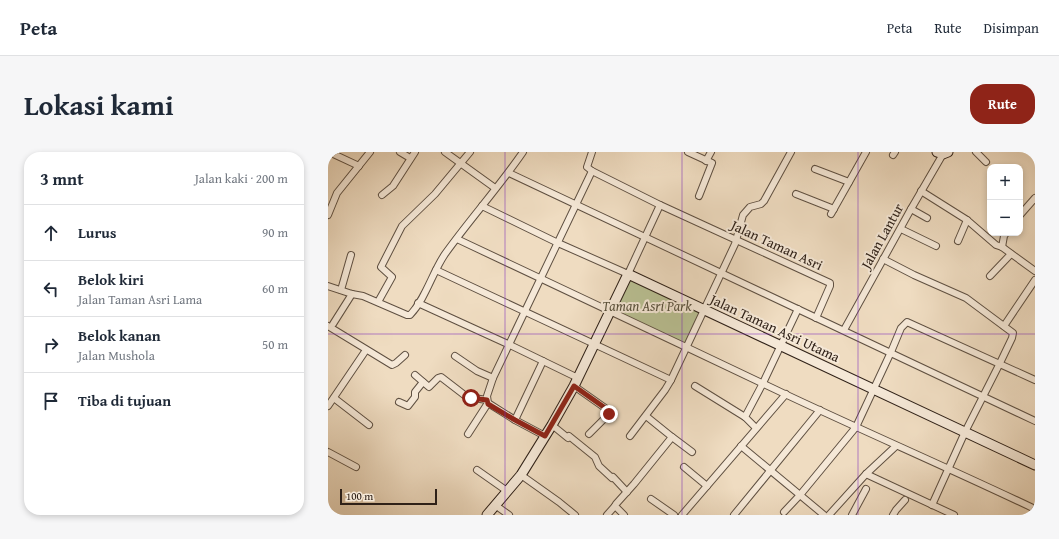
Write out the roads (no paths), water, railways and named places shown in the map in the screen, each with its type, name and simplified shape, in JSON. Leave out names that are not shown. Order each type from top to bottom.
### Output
[{"type":"street","points":[[329,152],[358,166]]},
{"type":"street","points":[[328,216],[337,193],[370,152]]},
{"type":"street","points":[[400,152],[410,158]]},
{"type":"street","points":[[382,196],[393,186],[415,152]]},
{"type":"street","points":[[445,152],[496,188]]},
{"type":"street","points":[[378,302],[392,278],[381,268],[402,226],[435,194],[470,152]]},
{"type":"street","points":[[329,288],[363,296],[407,315],[411,313],[445,255],[509,173],[523,152]]},
{"type":"street","points":[[468,434],[488,402],[487,396],[493,378],[592,171],[587,167],[592,152]]},
{"type":"street","points":[[699,196],[711,152]]},
{"type":"street","points":[[630,436],[671,380],[737,239],[743,215],[753,205],[761,204],[764,201],[791,152]]},
{"type":"street","points":[[796,194],[832,212],[866,152]]},
{"type":"street","points":[[976,152],[986,162]]},
{"type":"street","points":[[691,153],[709,162]]},
{"type":"street","name":"Jalan Lantur","points":[[844,330],[942,153]]},
{"type":"street","points":[[815,169],[849,182]]},
{"type":"street","name":"Jalan Taman Asri","points":[[592,171],[660,205],[737,239],[831,284],[816,318]]},
{"type":"street","points":[[509,173],[721,274],[1035,420]]},
{"type":"street","points":[[921,191],[967,220],[996,245],[1002,247],[1035,271]]},
{"type":"street","points":[[1023,213],[1034,200]]},
{"type":"street","points":[[487,515],[521,475],[552,425],[576,382],[660,205]]},
{"type":"street","name":"Jalan Taman Asri Utama","points":[[482,206],[558,243],[628,274],[1035,465]]},
{"type":"street","points":[[911,209],[927,218]]},
{"type":"street","points":[[958,241],[967,220]]},
{"type":"street","points":[[901,229],[936,246]]},
{"type":"street","points":[[1002,247],[1004,236]]},
{"type":"street","points":[[457,239],[896,446],[949,468],[1035,509]]},
{"type":"street","points":[[990,276],[1011,254]]},
{"type":"street","points":[[341,290],[350,255]]},
{"type":"street","points":[[883,258],[914,276],[966,298],[1012,331],[1013,335],[965,432],[932,505]]},
{"type":"street","points":[[436,270],[671,380]]},
{"type":"street","points":[[1004,326],[1035,280]]},
{"type":"street","points":[[352,294],[331,325],[366,350],[392,365],[405,355]]},
{"type":"street","points":[[418,303],[543,361],[576,382],[609,412],[609,414],[589,434]]},
{"type":"street","points":[[745,417],[798,309]]},
{"type":"street","points":[[784,512],[800,495],[856,427],[901,328],[907,322],[1035,380]]},
{"type":"street","points":[[328,406],[366,350]]},
{"type":"street","points":[[455,356],[477,371],[493,378]]},
{"type":"street","points":[[515,420],[543,361]]},
{"type":"street","points":[[415,375],[430,387],[438,378],[441,377],[467,397],[488,402],[515,420],[545,436]]},
{"type":"street","points":[[399,402],[408,406],[415,398],[415,392],[423,382]]},
{"type":"street","points":[[695,386],[745,417],[756,428]]},
{"type":"street","points":[[682,515],[786,394]]},
{"type":"street","points":[[334,398],[369,425]]},
{"type":"street","points":[[734,515],[820,410]]},
{"type":"street","points":[[646,416],[692,452]]},
{"type":"street","points":[[552,425],[568,438],[569,436],[579,443],[595,457],[599,466],[627,492]]},
{"type":"street","points":[[607,515],[672,437]]},
{"type":"street","points":[[741,446],[824,515]]},
{"type":"street","points":[[829,515],[866,474],[896,446]]},
{"type":"street","points":[[328,452],[356,467]]},
{"type":"street","points":[[684,467],[707,486]]},
{"type":"street","points":[[477,470],[506,491]]},
{"type":"street","points":[[866,474],[954,515]]},
{"type":"street","points":[[521,475],[576,515]]},
{"type":"street","points":[[852,515],[866,489]]},
{"type":"street","points":[[651,499],[674,515]]},
{"type":"street","points":[[893,515],[905,500]]},
{"type":"street","points":[[495,505],[509,515]]},
{"type":"street","points":[[615,506],[624,515]]},
{"type":"park label","name":"Taman Asri Park","points":[[647,306]]}]
